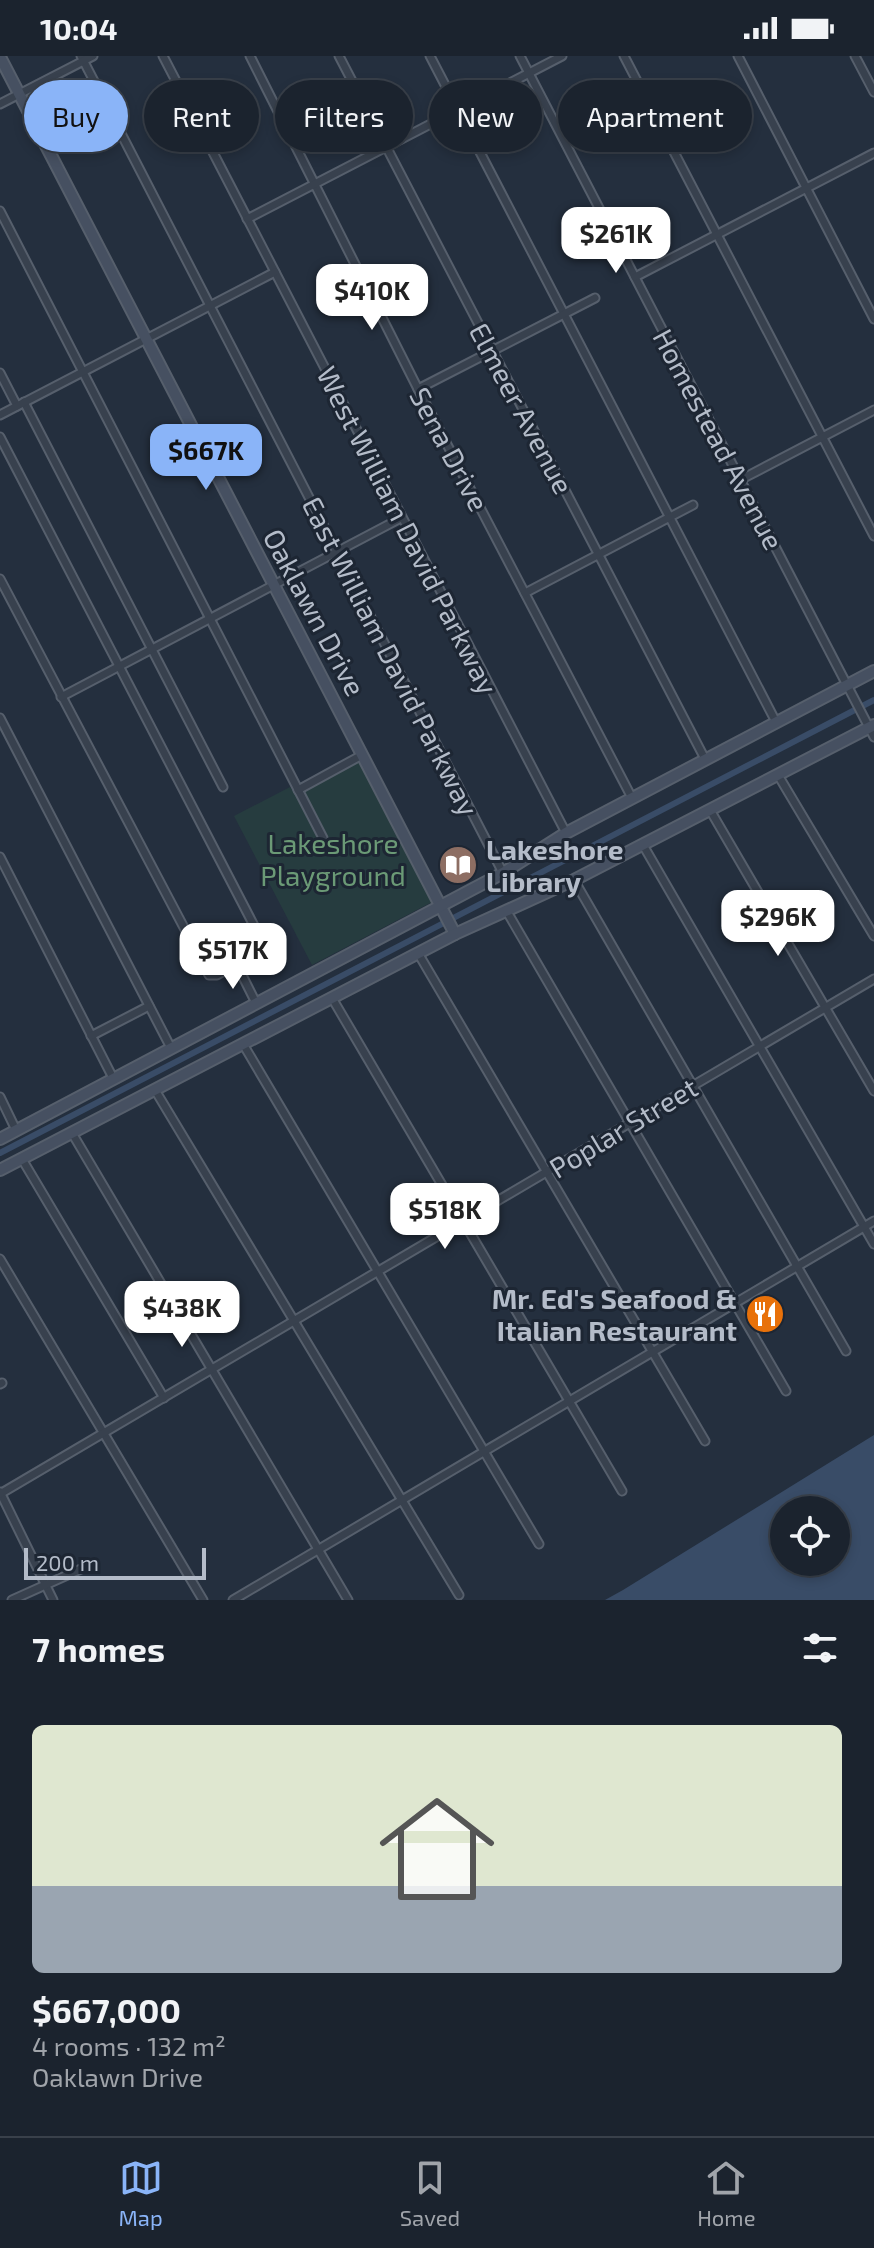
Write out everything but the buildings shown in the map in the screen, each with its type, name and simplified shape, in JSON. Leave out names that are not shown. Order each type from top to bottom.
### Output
[{"type":"main road","name":"Oaklawn Drive","points":[[0,57],[454,931]]},
{"type":"main road","points":[[0,1139],[256,1003],[442,909],[566,833],[874,671]]},
{"type":"main road","points":[[0,1170],[418,953],[454,931],[574,880],[872,730]]},
{"type":"street","points":[[0,104],[82,58],[93,56]]},
{"type":"street","name":"West William David Parkway","points":[[163,56],[566,833]]},
{"type":"street","name":"Sena Drive","points":[[250,56],[418,389],[632,798]]},
{"type":"street","name":"Elmeer Avenue","points":[[339,56],[351,80]]},
{"type":"street","points":[[430,56],[442,80]]},
{"type":"street","name":"Homestead Avenue","points":[[520,56],[872,730]]},
{"type":"street","points":[[515,80],[562,56]]},
{"type":"street","points":[[624,56],[874,536]]},
{"type":"street","points":[[738,56],[874,319]]},
{"type":"street","points":[[855,56],[874,92]]},
{"type":"street","name":"East William David Parkway","points":[[82,58],[503,873]]},
{"type":"street","points":[[247,219],[376,152]]},
{"type":"street","name":"Elmeer Avenue","points":[[389,152],[705,759]]},
{"type":"street","points":[[480,152],[776,722]]},
{"type":"street","points":[[635,277],[874,153]]},
{"type":"street","points":[[0,211],[323,838]]},
{"type":"street","points":[[0,415],[275,272]]},
{"type":"street","points":[[418,389],[595,298]]},
{"type":"street","points":[[0,373],[21,404],[153,649],[223,787]]},
{"type":"street","points":[[740,480],[874,410]]},
{"type":"street","points":[[0,437],[263,943],[261,951],[237,965],[209,975],[0,579]]},
{"type":"street","points":[[525,593],[693,505]]},
{"type":"street","points":[[61,697],[401,518]]},
{"type":"street","points":[[0,718],[171,1048]]},
{"type":"street","points":[[300,793],[362,755]]},
{"type":"street","points":[[778,775],[874,936]]},
{"type":"street","points":[[710,810],[874,1091]]},
{"type":"street","points":[[643,845],[874,1244]]},
{"type":"street","points":[[0,857],[113,1078]]},
{"type":"street","points":[[574,880],[846,1351]]},
{"type":"street","points":[[506,910],[786,1391]]},
{"type":"street","points":[[418,953],[545,1174],[705,1441]]},
{"type":"street","points":[[237,965],[256,1003]]},
{"type":"street","name":"Poplar Street","points":[[0,1493],[104,1435],[874,979]]},
{"type":"street","points":[[332,998],[622,1491]]},
{"type":"street","points":[[91,1036],[149,1006]]},
{"type":"street","points":[[243,1044],[539,1544]]},
{"type":"street","points":[[155,1090],[459,1595]]},
{"type":"street","points":[[0,1097],[16,1130]]},
{"type":"street","points":[[72,1133],[348,1600]]},
{"type":"street","points":[[22,1159],[164,1398]]},
{"type":"street","points":[[233,1600],[874,1221]]},
{"type":"street","points":[[0,1259],[203,1600]]},
{"type":"street","points":[[0,1493],[53,1600]]},
{"type":"street","points":[[12,1600],[92,1564]]},
{"type":"green space","name":"Lakeshore Playground","points":[[359,762],[432,902],[312,965],[234,816],[290,787],[296,795]]},
{"type":"water","points":[[874,1435],[874,1600],[605,1600],[770,1499],[770,1576],[850,1576],[850,1496],[775,1496]]},
{"type":"waterway","points":[[0,1153],[874,700]]},
{"type":"place","name":"Lakeshore Library","points":[[458,865]]},
{"type":"place","name":"Mr. Ed's Seafood & Italian Restaurant","points":[[765,1314]]}]
